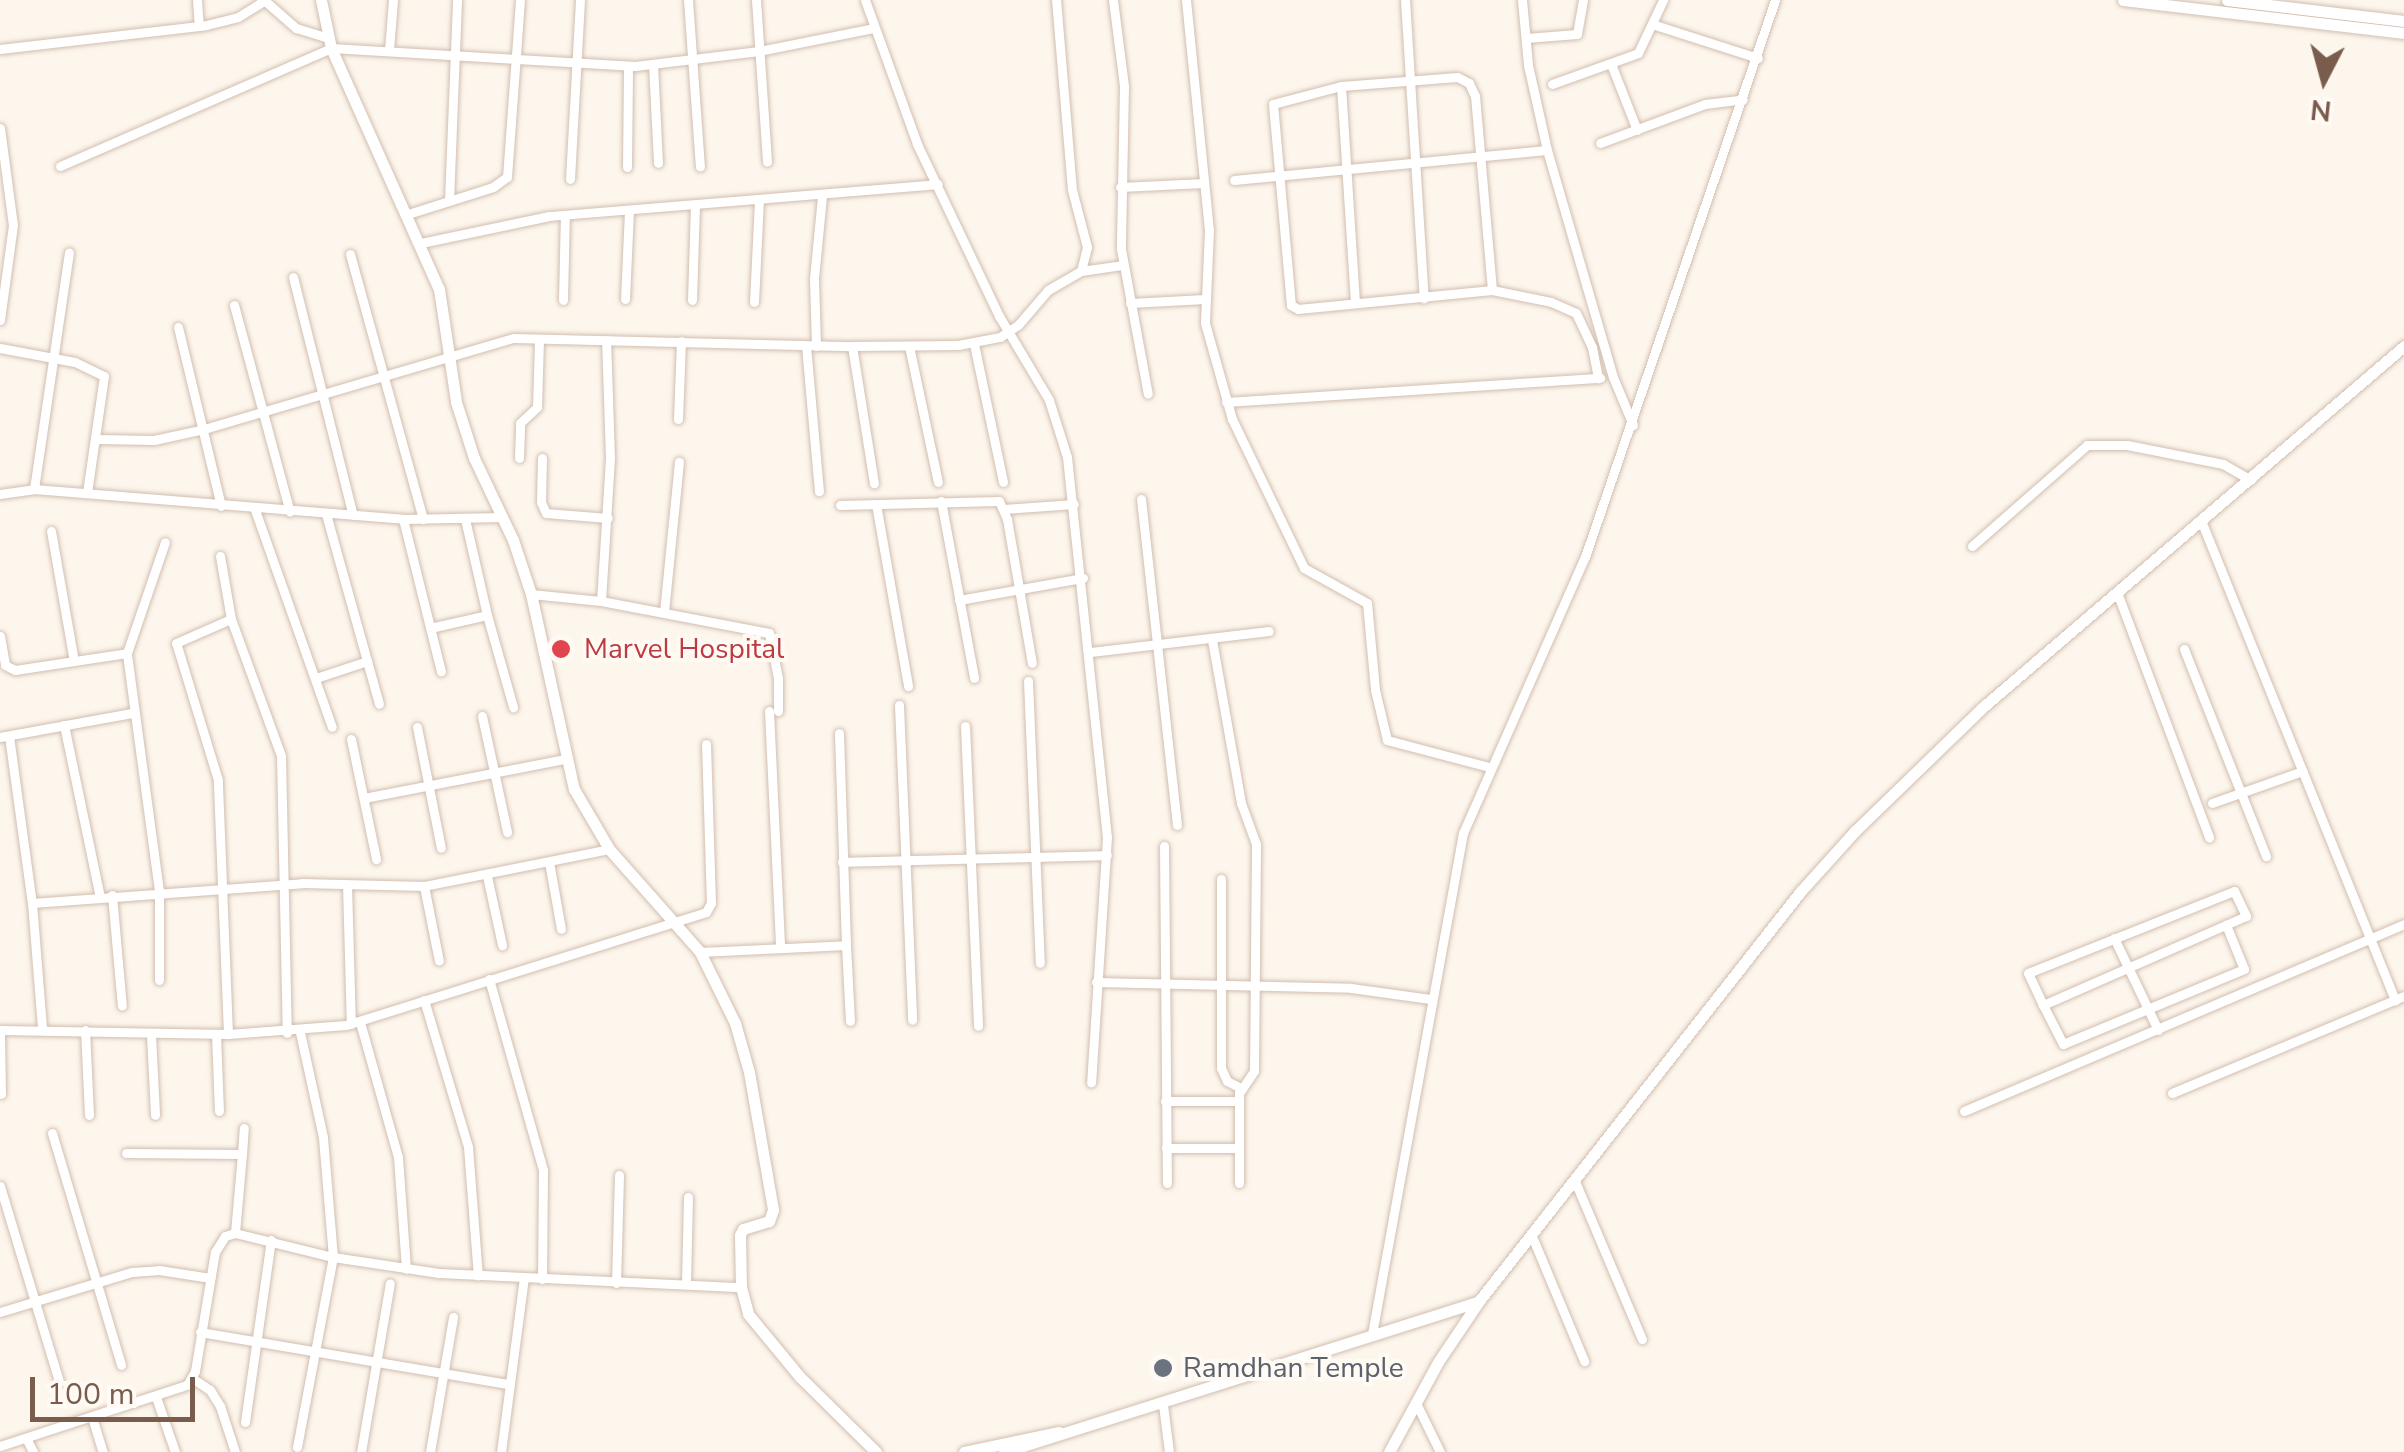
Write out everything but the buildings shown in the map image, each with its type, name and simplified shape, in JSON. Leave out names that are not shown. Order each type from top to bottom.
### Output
[{"type":"street","points":[[197,0],[198,26]]},
{"type":"street","points":[[0,49],[198,26],[238,16],[264,0],[305,33],[330,42],[455,56],[628,66],[759,51],[874,28]]},
{"type":"street","points":[[321,0],[330,42],[421,243],[444,308],[462,424],[532,594],[565,759],[585,813],[610,849],[677,922],[724,994],[749,1072],[774,1210],[769,1220],[743,1229],[741,1287],[756,1327],[876,1452]]},
{"type":"street","points":[[389,50],[393,0]]},
{"type":"street","points":[[450,200],[457,0]]},
{"type":"street","points":[[408,214],[493,188],[507,177],[520,0]]},
{"type":"street","points":[[570,179],[580,0]]},
{"type":"street","points":[[688,0],[700,167]]},
{"type":"street","points":[[756,0],[767,162]]},
{"type":"street","points":[[865,0],[918,144],[1008,332],[1056,416],[1074,504],[1107,855],[1091,1082]]},
{"type":"street","points":[[1056,0],[1072,190],[1087,238],[1081,271]]},
{"type":"street","points":[[1114,0],[1124,86],[1122,265],[1148,394]]},
{"type":"street","points":[[1186,0],[1209,250],[1204,298],[1212,356],[1226,402],[1304,568],[1367,602],[1375,690],[1387,740],[1489,767]]},
{"type":"street","points":[[1405,0],[1424,298]]},
{"type":"street","points":[[1522,0],[1547,150],[1613,377],[1633,425]]},
{"type":"street","points":[[1526,38],[1577,34],[1583,0]]},
{"type":"street","points":[[1552,84],[1638,52],[1655,24],[1663,0]]},
{"type":"street","points":[[1372,1334],[1463,833],[1585,558],[1775,0]]},
{"type":"street","points":[[2122,0],[2404,33]]},
{"type":"street","points":[[2227,0],[2404,20]]},
{"type":"street","points":[[1655,24],[1758,58]]},
{"type":"street","points":[[60,166],[330,42]]},
{"type":"street","points":[[653,64],[658,163]]},
{"type":"street","points":[[1611,64],[1636,130]]},
{"type":"street","points":[[627,168],[628,66]]},
{"type":"street","points":[[1492,290],[1476,96],[1469,83],[1457,77],[1411,78],[1342,86],[1274,104],[1291,305],[1298,309],[1492,290],[1551,302],[1576,313],[1592,347],[1598,378]]},
{"type":"street","points":[[1342,86],[1355,302]]},
{"type":"street","points":[[1600,143],[1705,104],[1743,99]]},
{"type":"street","points":[[0,128],[13,225],[0,320]]},
{"type":"street","points":[[1234,180],[1547,150]]},
{"type":"street","points":[[1120,187],[1204,183]]},
{"type":"street","points":[[421,243],[565,215],[938,184]]},
{"type":"street","points":[[820,491],[811,346],[822,196]]},
{"type":"street","points":[[754,302],[759,201]]},
{"type":"street","points":[[692,300],[695,205]]},
{"type":"street","points":[[626,299],[629,210]]},
{"type":"street","points":[[563,300],[565,215]]},
{"type":"street","points":[[34,488],[70,253]]},
{"type":"street","points":[[350,254],[422,519]]},
{"type":"street","points":[[96,440],[154,440],[204,428],[386,378],[493,341],[539,338],[811,346],[974,344],[1008,332],[1029,315],[1048,290],[1081,271],[1122,265]]},
{"type":"street","points":[[293,276],[353,514]]},
{"type":"street","points":[[1130,303],[1204,298]]},
{"type":"street","points":[[234,304],[290,512]]},
{"type":"street","points":[[178,327],[222,506]]},
{"type":"street","points":[[519,458],[520,424],[537,408],[539,338]]},
{"type":"street","points":[[602,601],[608,518],[606,340]]},
{"type":"street","points":[[678,418],[682,342]]},
{"type":"street","points":[[974,344],[1003,482]]},
{"type":"street","points":[[852,346],[874,483]]},
{"type":"street","points":[[909,346],[938,482]]},
{"type":"street","points":[[1390,1452],[1479,1300],[1800,892],[1855,831],[1984,708],[2404,346]]},
{"type":"street","points":[[0,348],[56,358],[104,376],[87,492]]},
{"type":"street","points":[[1226,402],[1613,377]]},
{"type":"street","points":[[1972,546],[2087,445],[2126,445],[2223,464],[2251,480]]},
{"type":"street","points":[[542,458],[541,502],[546,513],[608,518]]},
{"type":"street","points":[[664,612],[679,462]]},
{"type":"street","points":[[0,494],[34,488],[254,510],[403,519],[503,516]]},
{"type":"street","points":[[1141,499],[1177,826]]},
{"type":"street","points":[[840,505],[996,500],[1004,509],[1032,663]]},
{"type":"street","points":[[941,501],[974,678]]},
{"type":"street","points":[[876,504],[908,686]]},
{"type":"street","points":[[1004,509],[1074,504]]},
{"type":"street","points":[[254,510],[332,727]]},
{"type":"street","points":[[326,514],[379,704]]},
{"type":"street","points":[[403,519],[441,671]]},
{"type":"street","points":[[465,519],[513,707]]},
{"type":"street","points":[[2172,1093],[2399,998],[2368,938],[2202,522]]},
{"type":"street","points":[[51,531],[74,661]]},
{"type":"street","points":[[159,980],[159,891],[126,653],[165,542]]},
{"type":"street","points":[[220,556],[232,620],[281,756],[287,1033]]},
{"type":"street","points":[[959,600],[1082,578]]},
{"type":"street","points":[[532,594],[602,601],[769,633],[778,678],[774,711],[780,948]]},
{"type":"street","points":[[2118,595],[2209,837]]},
{"type":"street","points":[[430,628],[487,615]]},
{"type":"street","points":[[218,1111],[222,1034],[218,780],[176,642],[232,620]]},
{"type":"street","points":[[1090,652],[1269,632]]},
{"type":"street","points":[[0,636],[10,668],[126,653]]},
{"type":"street","points":[[1212,640],[1240,803],[1256,844],[1254,1070],[1238,1102],[1239,1183]]},
{"type":"street","points":[[2184,649],[2266,856]]},
{"type":"street","points":[[316,678],[367,661]]},
{"type":"street","points":[[1028,681],[1040,962]]},
{"type":"street","points":[[899,706],[912,1020]]},
{"type":"street","points":[[42,1028],[32,903],[4,736],[132,713]]},
{"type":"street","points":[[482,716],[507,832]]},
{"type":"street","points":[[64,725],[100,897]]},
{"type":"street","points":[[965,726],[978,1026]]},
{"type":"street","points":[[417,727],[441,848]]},
{"type":"street","points":[[838,733],[850,1021]]},
{"type":"street","points":[[351,739],[376,858]]},
{"type":"street","points":[[2,1094],[0,1032],[42,1028],[151,1035],[287,1033],[356,1023],[706,912],[711,903],[706,744]]},
{"type":"street","points":[[364,798],[565,759]]},
{"type":"street","points":[[2212,803],[2302,772]]},
{"type":"street","points":[[1164,846],[1162,984],[1168,1183]]},
{"type":"street","points":[[32,903],[281,884],[424,886],[610,849]]},
{"type":"street","points":[[842,862],[1107,855]]},
{"type":"street","points":[[549,862],[561,929]]},
{"type":"street","points":[[487,876],[502,946]]},
{"type":"street","points":[[1221,879],[1222,1075],[1242,1088]]},
{"type":"street","points":[[347,885],[356,1023],[398,1157],[406,1269]]},
{"type":"street","points":[[424,886],[439,961]]},
{"type":"street","points":[[2043,1005],[2246,916],[2234,890],[2028,974],[2043,1005],[2063,1044],[2244,968],[2226,925]]},
{"type":"street","points":[[112,896],[122,1006]]},
{"type":"street","points":[[1964,1110],[2404,924]]},
{"type":"street","points":[[2114,938],[2158,1030]]},
{"type":"street","points":[[700,952],[846,945]]},
{"type":"street","points":[[489,979],[543,1170],[542,1280]]},
{"type":"street","points":[[1096,982],[1336,987],[1430,1000]]},
{"type":"street","points":[[424,1000],[468,1147],[478,1276]]},
{"type":"street","points":[[86,1030],[89,1115]]},
{"type":"street","points":[[297,1447],[333,1257],[323,1138],[300,1032]]},
{"type":"street","points":[[151,1035],[155,1115]]},
{"type":"street","points":[[1165,1101],[1238,1102]]},
{"type":"street","points":[[236,1232],[244,1128]]},
{"type":"street","points":[[52,1133],[121,1365]]},
{"type":"street","points":[[1166,1148],[1238,1148]]},
{"type":"street","points":[[126,1152],[242,1154]]},
{"type":"street","points":[[616,1283],[619,1176]]},
{"type":"street","points":[[1574,1179],[1642,1338]]},
{"type":"street","points":[[0,1186],[59,1382]]},
{"type":"street","points":[[686,1284],[688,1197]]},
{"type":"street","points":[[0,1446],[178,1390],[192,1378],[218,1242],[236,1232],[333,1257],[406,1269],[542,1280],[741,1287]]},
{"type":"street","points":[[1531,1234],[1584,1361]]},
{"type":"street","points":[[245,1422],[271,1240]]},
{"type":"street","points":[[0,1312],[146,1270],[210,1278]]},
{"type":"street","points":[[502,1452],[524,1278]]},
{"type":"street","points":[[360,1452],[390,1283]]},
{"type":"street","points":[[1004,1452],[1163,1405],[1479,1300]]},
{"type":"street","points":[[430,1452],[453,1317]]},
{"type":"street","points":[[200,1332],[508,1384]]},
{"type":"street","points":[[192,1378],[220,1406],[234,1452]]},
{"type":"street","points":[[156,1397],[175,1452]]},
{"type":"street","points":[[1416,1403],[1440,1452]]},
{"type":"street","points":[[1163,1405],[1168,1452]]},
{"type":"street","points":[[92,1417],[103,1452]]},
{"type":"street","points":[[964,1452],[1064,1433]]},
{"type":"street","points":[[26,1438],[32,1452]]},
{"type":"place","name":"Marvel Hospital","points":[[561,649]]},
{"type":"place","name":"Ramdhan Temple","points":[[1163,1368]]}]
